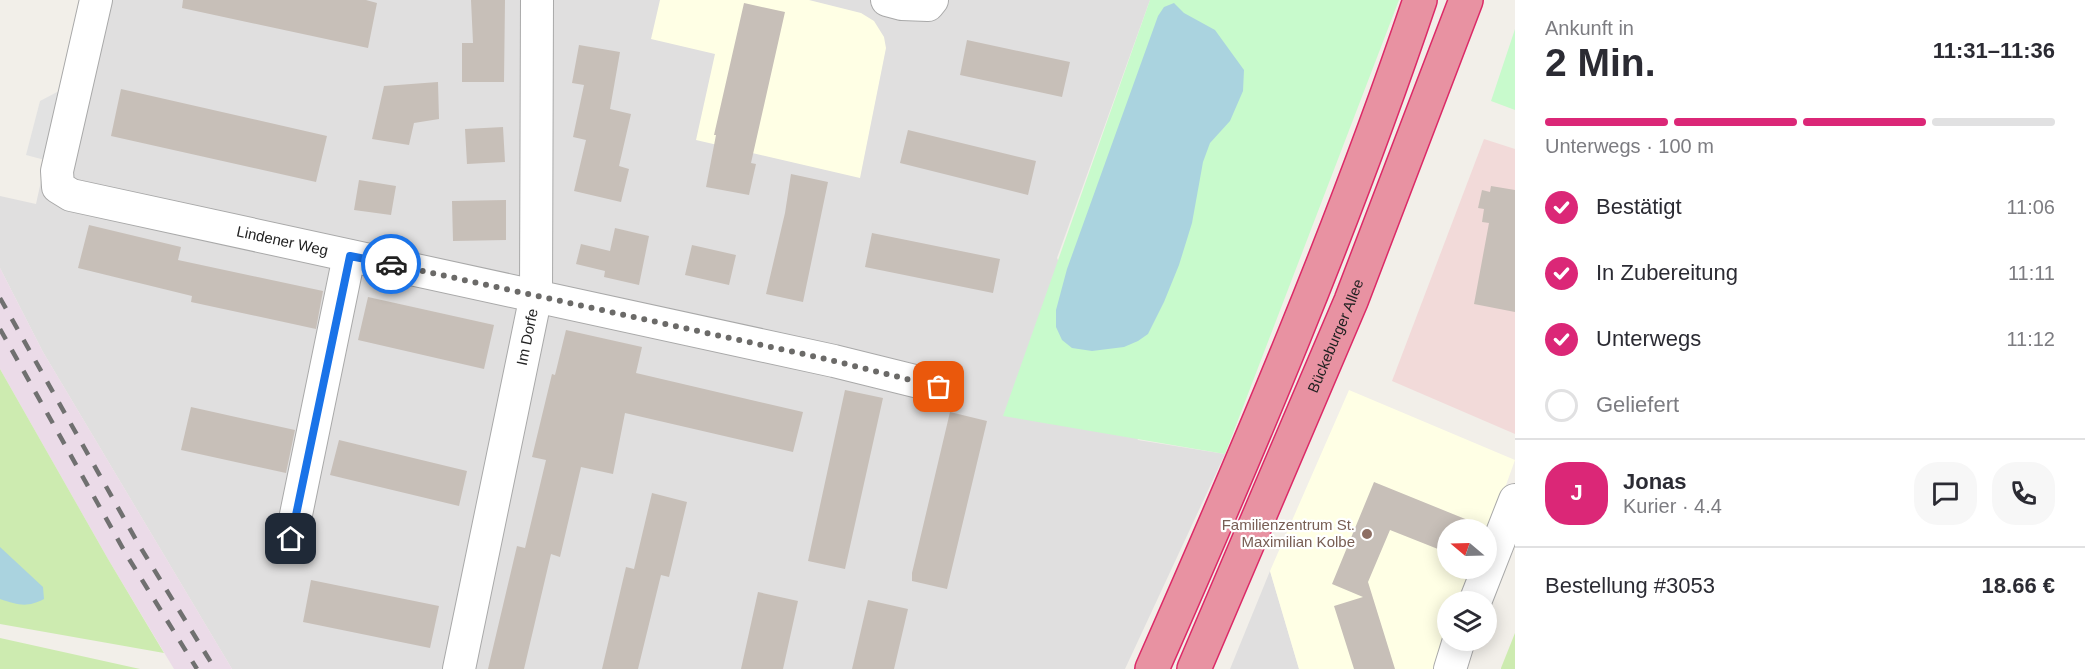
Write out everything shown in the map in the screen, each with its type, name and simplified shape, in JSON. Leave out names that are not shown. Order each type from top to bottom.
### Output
[{"type":"highway","points":[[1152,669],[1310,297],[1420,0]]},
{"type":"highway","name":"Bückeburger Allee","points":[[1194,669],[1351,301],[1466,0]]},
{"type":"street","name":"Lindener Weg","points":[[96,0],[57,171],[58,187],[71,195],[536,295],[834,361],[943,388]]},
{"type":"street","name":"Im Dorfe","points":[[459,669],[536,295],[537,0]]},
{"type":"street","points":[[887,0],[902,4],[928,5],[932,0]]},
{"type":"street","points":[[291,539],[350,256]]},
{"type":"street","points":[[1479,591],[1515,500]]},
{"type":"street","points":[[1450,669],[1456,651]]},
{"type":"shaded area","points":[[81,0],[1150,0],[1057,258],[1138,440],[1225,454],[1125,669],[232,669],[43,352],[0,268],[0,196],[36,204]]},
{"type":"shaded area","points":[[660,0],[809,0],[861,13],[874,21],[884,37],[886,48],[860,178],[696,140],[715,54],[651,39]]},
{"type":"shaded area","points":[[61,90],[45,160],[26,155],[40,101]]},
{"type":"shaded area","points":[[1484,139],[1515,149],[1515,434],[1392,381]]},
{"type":"shaded area","points":[[0,268],[43,352],[232,669],[174,669],[108,559],[0,369]]},
{"type":"shaded area","name":"Familienzentrum St. Maximilian Kolbe","points":[[1349,390],[1515,460],[1494,519],[1437,519],[1437,579],[1471,579],[1467,591],[1437,591],[1437,651],[1445,651],[1440,669],[1299,669],[1270,571]]},
{"type":"shaded area","points":[[1270,571],[1299,669],[1230,669]]},
{"type":"green space","points":[[1150,0],[1399,0],[1225,454],[1003,416]]},
{"type":"green space","points":[[1515,29],[1515,110],[1491,101]]},
{"type":"green space","points":[[0,369],[108,559],[164,653],[0,624]]},
{"type":"green space","points":[[1515,633],[1515,669],[1501,669],[1501,668]]},
{"type":"green space","points":[[0,638],[140,669],[0,669]]},
{"type":"water","points":[[1174,3],[1184,13],[1215,30],[1244,70],[1243,91],[1230,121],[1210,143],[1203,162],[1192,223],[1179,265],[1148,334],[1124,347],[1092,351],[1072,348],[1062,340],[1056,327],[1056,310],[1067,269],[1158,16],[1164,7]]},
{"type":"water","points":[[0,547],[43,587],[44,599],[22,605],[0,599]]},
{"type":"building","points":[[183,0],[366,0],[377,3],[368,48],[182,8]]},
{"type":"building","points":[[471,0],[505,0],[504,82],[462,82],[462,43],[473,43]]},
{"type":"building","points":[[744,3],[785,12],[751,163],[756,164],[749,195],[706,187],[716,135],[714,135]]},
{"type":"building","points":[[967,40],[1070,62],[1062,97],[960,75]]},
{"type":"building","points":[[579,45],[620,52],[610,109],[631,114],[619,166],[629,169],[621,202],[574,191],[586,140],[573,137],[584,85],[572,83]]},
{"type":"building","points":[[438,82],[439,119],[414,123],[409,145],[372,139],[384,86]]},
{"type":"building","points":[[121,89],[327,136],[316,182],[111,136]]},
{"type":"building","points":[[503,127],[505,162],[467,164],[465,129]]},
{"type":"building","points":[[908,130],[1036,161],[1028,195],[900,163]]},
{"type":"building","points":[[791,174],[828,182],[803,302],[766,294],[785,213]]},
{"type":"building","points":[[359,180],[396,186],[391,215],[354,210]]},
{"type":"building","points":[[1491,186],[1515,190],[1515,312],[1474,304],[1489,223],[1482,222],[1484,209],[1478,208],[1482,190],[1490,192]]},
{"type":"building","points":[[506,200],[506,240],[453,241],[452,201]]},
{"type":"building","points":[[89,225],[181,247],[178,260],[323,291],[316,329],[191,302],[192,296],[78,268]]},
{"type":"building","points":[[615,228],[649,236],[639,285],[604,277],[605,271],[576,264],[581,244],[610,251]]},
{"type":"building","points":[[872,233],[1000,259],[993,293],[865,267]]},
{"type":"building","points":[[692,245],[736,255],[729,285],[685,275]]},
{"type":"building","points":[[368,297],[494,325],[484,369],[358,340]]},
{"type":"building","points":[[566,330],[642,347],[636,373],[803,412],[793,452],[625,413],[613,474],[581,467],[560,557],[551,554],[524,669],[488,669],[517,546],[525,548],[546,460],[532,457],[552,374],[555,375]]},
{"type":"building","points":[[845,390],[883,398],[845,569],[808,561]]},
{"type":"building","points":[[191,407],[295,430],[286,473],[181,450]]},
{"type":"building","points":[[950,412],[987,421],[947,589],[912,581],[912,573]]},
{"type":"building","points":[[339,440],[467,471],[459,506],[330,475]]},
{"type":"building","points":[[1374,482],[1465,519],[1437,519],[1437,549],[1390,530],[1368,582],[1395,669],[1354,669],[1334,606],[1363,597],[1332,584]]},
{"type":"building","points":[[652,493],[687,502],[669,577],[661,575],[638,669],[602,669],[626,567],[634,569]]},
{"type":"building","points":[[311,580],[439,606],[430,648],[303,622]]},
{"type":"building","points":[[758,592],[798,601],[783,669],[741,669]]},
{"type":"building","points":[[868,600],[908,609],[894,669],[852,669]]},
{"type":"railway","points":[[0,298],[139,545],[215,669]]},
{"type":"railway","points":[[0,329],[126,554],[197,669]]},
{"type":"way so far","points":[[391,264],[826,359],[939,387]]},
{"type":"place","name":"Familienzentrum St. Maximilian Kolbe","points":[[1367,534]]},
{"type":"route","points":[[291,539],[350,256],[391,264]]}]
